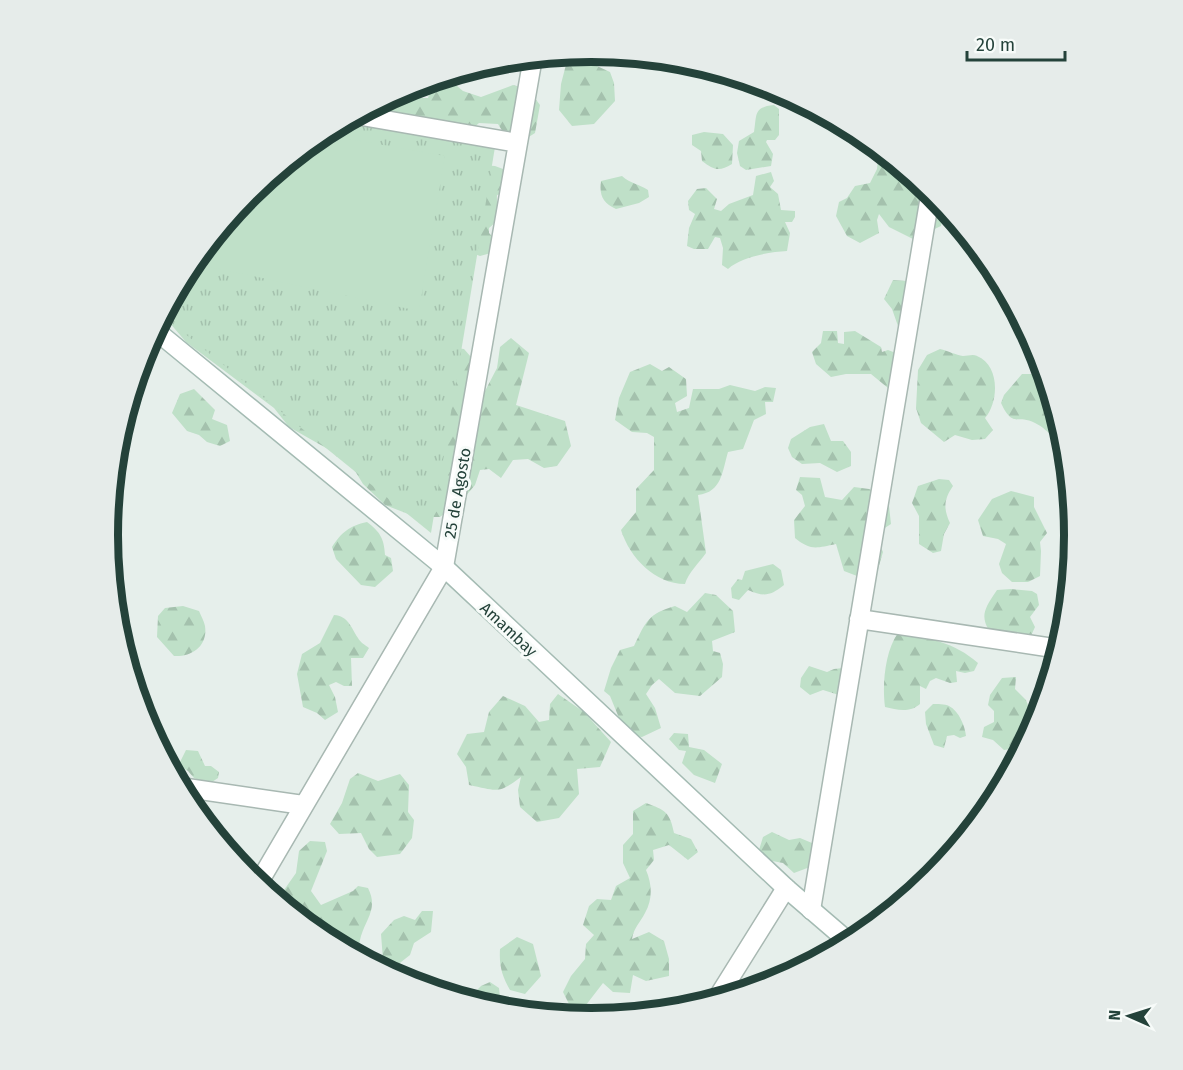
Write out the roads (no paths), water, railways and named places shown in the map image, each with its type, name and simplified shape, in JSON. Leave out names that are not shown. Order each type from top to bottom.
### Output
[{"type":"street","name":"25 de Agosto","points":[[263,876],[444,567],[531,66]]},
{"type":"street","points":[[369,117],[518,143]]},
{"type":"street","points":[[811,910],[929,203]]},
{"type":"street","name":"Amambay","points":[[162,336],[444,567],[786,888],[842,937]]},
{"type":"street","points":[[859,619],[1051,648]]},
{"type":"street","points":[[193,790],[303,805]]},
{"type":"street","points":[[723,989],[786,888]]}]
